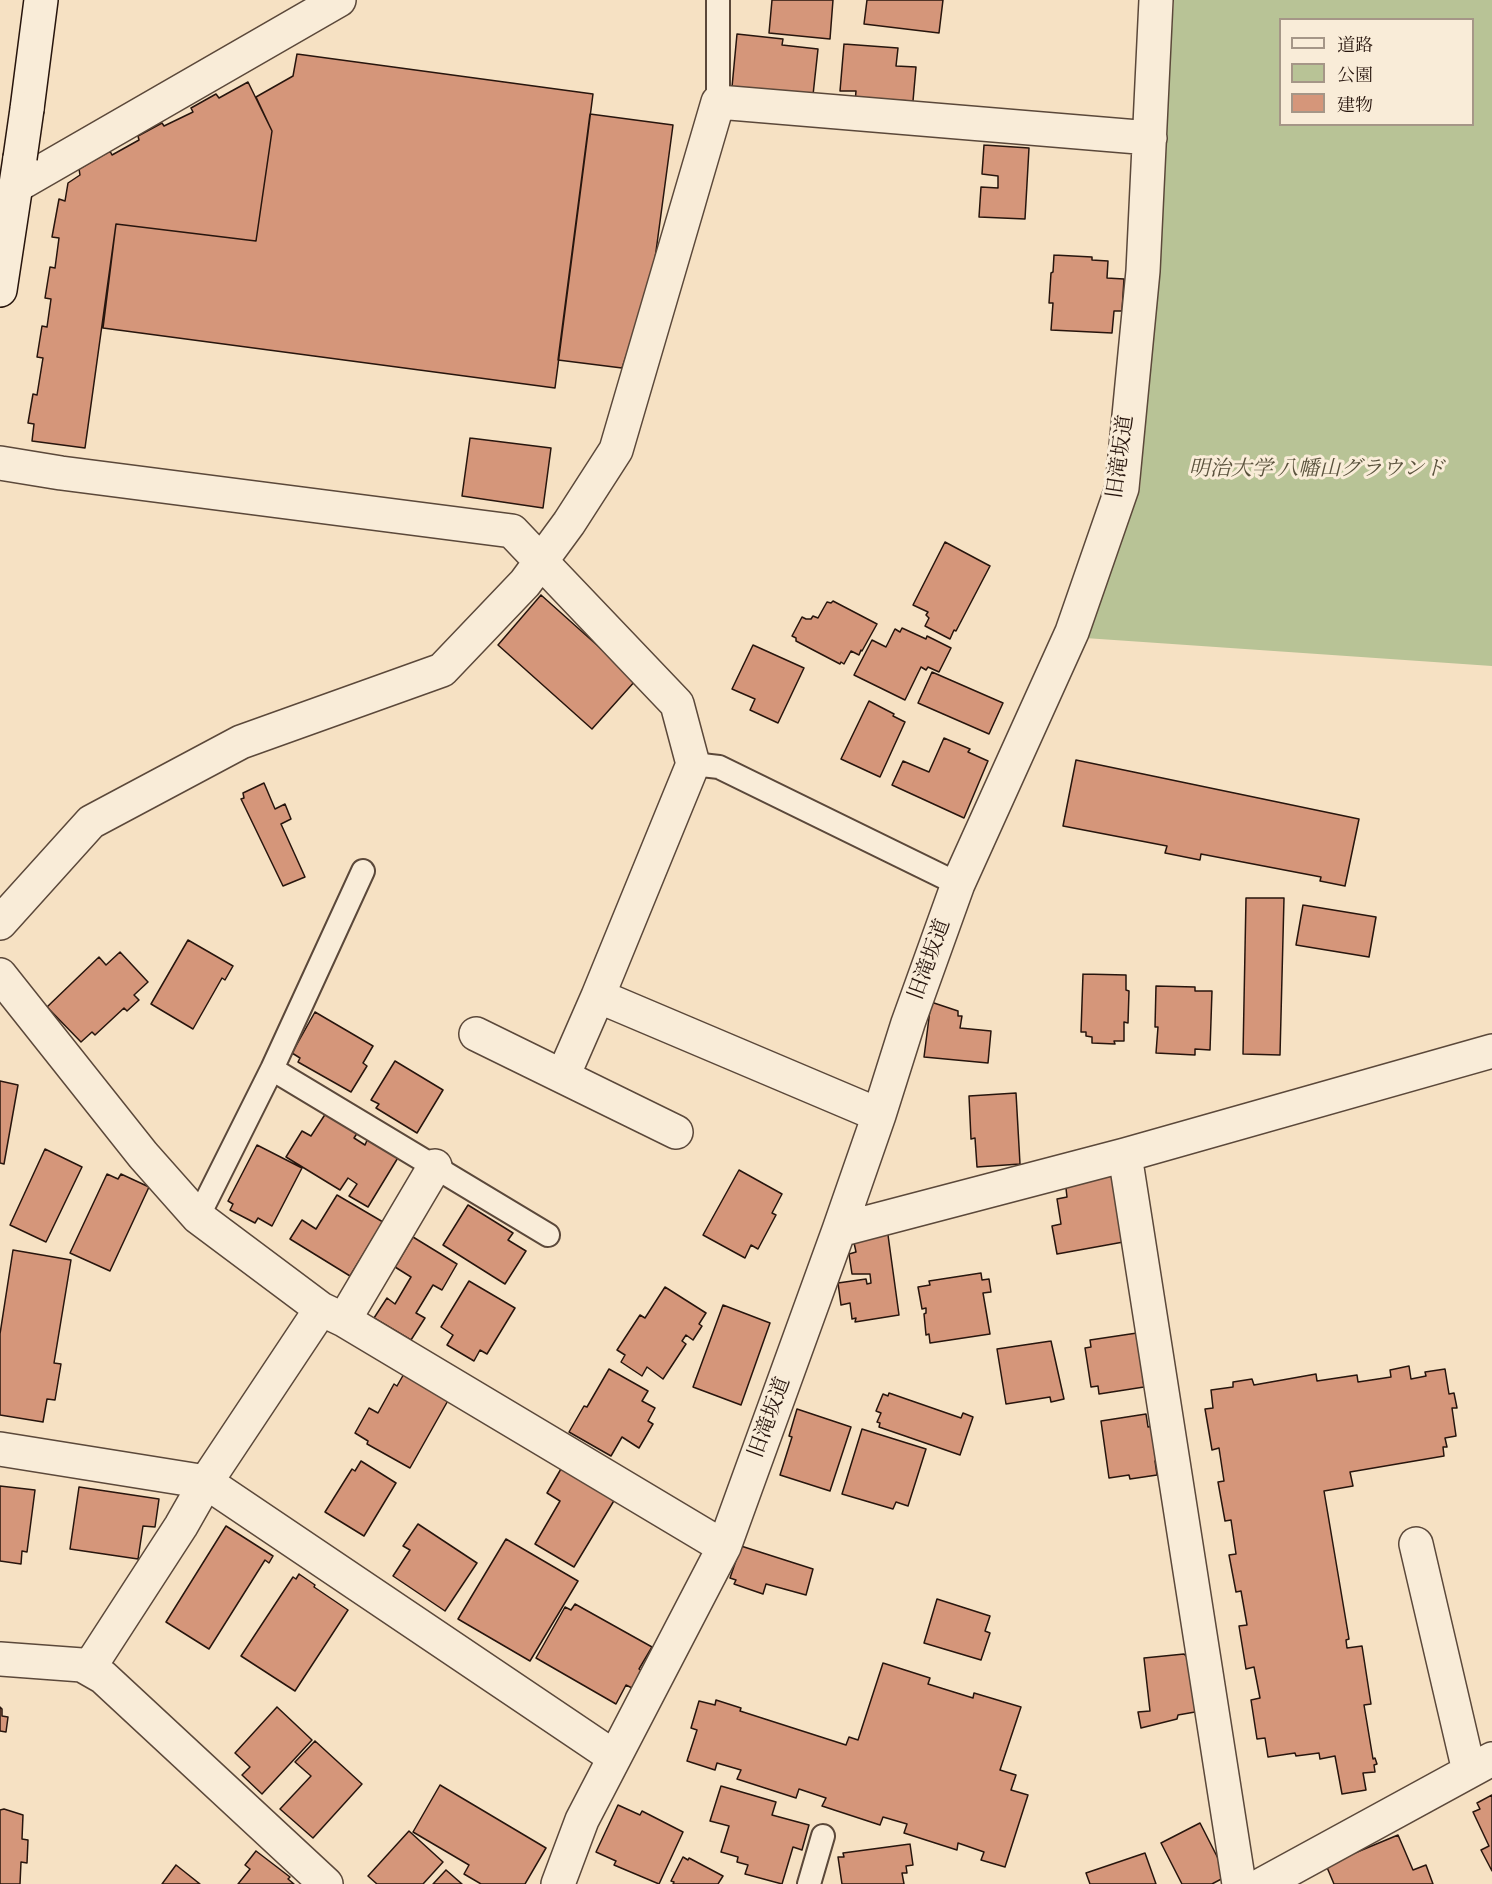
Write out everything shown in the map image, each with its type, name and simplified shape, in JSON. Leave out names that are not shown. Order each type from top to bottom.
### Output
[{"type":"street","points":[[0,290],[41,0]]},
{"type":"street","points":[[18,172],[339,0]]},
{"type":"street","name":"旧滝坂道","points":[[558,1884],[582,1820],[724,1547],[839,1230],[908,1023],[958,884],[1072,632],[1122,488],[1143,271],[1156,0]]},
{"type":"street","points":[[0,923],[92,822],[242,742],[442,670],[525,583],[569,523],[616,450],[718,102],[1150,138]]},
{"type":"street","points":[[0,463],[61,473],[512,531],[677,704],[693,764],[563,1076]]},
{"type":"street","points":[[0,975],[143,1155],[198,1217],[333,1315],[724,1547]]},
{"type":"street","points":[[598,996],[879,1115]]},
{"type":"street","points":[[476,1034],[676,1132]]},
{"type":"street","points":[[839,1230],[1125,1155],[1492,1051]]},
{"type":"street","points":[[1125,1155],[1239,1884]]},
{"type":"street","points":[[89,1668],[181,1526],[206,1482],[333,1315],[435,1166]]},
{"type":"street","points":[[0,1449],[206,1482],[614,1757]]},
{"type":"street","points":[[1275,1881],[1481,1765],[1416,1544]]},
{"type":"street","points":[[0,1659],[82,1665],[103,1677],[326,1884]]},
{"type":"lane","points":[[718,0],[718,102]]},
{"type":"lane","points":[[693,764],[719,767],[958,884]]},
{"type":"lane","points":[[198,1217],[272,1069],[363,871]]},
{"type":"lane","points":[[272,1069],[548,1234]]},
{"type":"lane","points":[[809,1884],[823,1836]]},
{"type":"green space","name":"明治大学 八幡山グラウンド","points":[[1174,0],[1492,0],[1492,666],[1085,638],[1140,489]]},
{"type":"building","points":[[772,0],[833,0],[830,39],[769,33]]},
{"type":"building","points":[[867,0],[943,0],[939,33],[864,24]]},
{"type":"building","points":[[737,34],[783,39],[782,45],[818,49],[813,95],[732,87]]},
{"type":"building","points":[[844,44],[898,48],[896,66],[916,67],[913,101],[889,100],[855,103],[856,91],[840,91]]},
{"type":"building","points":[[297,54],[593,94],[555,388],[103,328],[116,224],[256,241],[272,131],[256,97],[293,76]]},
{"type":"building","points":[[248,82],[272,131],[256,241],[116,224],[85,448],[32,441],[34,424],[28,423],[33,394],[37,395],[43,358],[37,357],[42,326],[47,327],[51,299],[45,298],[50,267],[55,268],[59,238],[52,237],[59,199],[65,201],[68,183],[80,175],[79,169],[110,151],[112,155],[139,140],[138,136],[162,123],[164,126],[193,112],[191,108],[216,94],[219,98]]},
{"type":"building","points":[[590,114],[673,125],[652,281],[622,368],[558,360]]},
{"type":"building","points":[[984,145],[1029,148],[1025,219],[979,217],[981,187],[998,188],[998,176],[982,174]]},
{"type":"building","points":[[1054,255],[1092,257],[1092,260],[1108,261],[1107,278],[1124,279],[1122,311],[1114,311],[1112,333],[1051,330],[1053,303],[1049,303]]},
{"type":"building","points":[[470,438],[551,448],[543,508],[462,496]]},
{"type":"building","points":[[945,542],[990,566],[950,639],[925,626],[929,618],[926,615],[928,612],[913,605]]},
{"type":"building","points":[[541,595],[636,680],[592,729],[498,645]]},
{"type":"building","points":[[833,601],[877,624],[859,655],[851,651],[844,664],[796,641],[796,638],[792,636],[802,617],[818,618],[827,602]]},
{"type":"building","points":[[902,628],[926,639],[927,636],[951,648],[939,672],[928,667],[926,670],[921,667],[905,700],[854,675],[872,640],[886,647],[895,629],[900,632]]},
{"type":"building","points":[[753,645],[804,668],[778,723],[750,710],[755,699],[732,689]]},
{"type":"building","points":[[932,672],[1003,703],[989,734],[918,703]]},
{"type":"building","points":[[869,701],[905,722],[880,777],[841,759]]},
{"type":"building","points":[[944,738],[970,749],[968,752],[988,761],[964,818],[892,785],[903,761],[929,772]]},
{"type":"building","points":[[1076,760],[1359,819],[1345,886],[1320,881],[1321,877],[1201,854],[1200,860],[1165,853],[1167,846],[1063,826]]},
{"type":"building","points":[[264,783],[275,809],[285,804],[291,819],[281,824],[305,877],[283,886],[241,799],[244,798],[243,793]]},
{"type":"building","points":[[1246,898],[1284,898],[1280,1055],[1243,1054]]},
{"type":"building","points":[[1303,905],[1376,917],[1369,957],[1296,945]]},
{"type":"building","points":[[188,940],[233,966],[225,980],[222,978],[193,1029],[151,1004]]},
{"type":"building","points":[[120,952],[148,982],[134,995],[139,1000],[127,1011],[124,1008],[95,1035],[92,1032],[81,1042],[47,1007],[99,957],[106,965]]},
{"type":"building","points":[[1083,974],[1126,975],[1126,990],[1129,991],[1128,1023],[1124,1022],[1124,1041],[1114,1041],[1115,1044],[1092,1043],[1092,1037],[1086,1036],[1086,1032],[1081,1032]]},
{"type":"building","points":[[1156,986],[1195,987],[1195,991],[1212,991],[1210,1050],[1195,1049],[1195,1055],[1156,1053],[1158,1027],[1155,1027]]},
{"type":"building","points":[[931,1002],[958,1011],[958,1016],[962,1016],[960,1028],[991,1031],[988,1063],[924,1057]]},
{"type":"building","points":[[315,1012],[373,1046],[363,1063],[367,1066],[351,1092],[298,1062],[300,1058],[292,1053]]},
{"type":"building","points":[[395,1061],[443,1090],[417,1133],[376,1108],[379,1104],[371,1100]]},
{"type":"building","points":[[0,1081],[18,1085],[4,1164],[0,1163]]},
{"type":"building","points":[[1016,1093],[1020,1164],[977,1167],[975,1138],[971,1139],[969,1096]]},
{"type":"building","points":[[326,1113],[358,1132],[354,1138],[365,1145],[368,1138],[399,1156],[368,1207],[349,1196],[357,1184],[348,1178],[340,1190],[286,1157],[302,1131],[311,1136]]},
{"type":"building","points":[[257,1145],[302,1168],[272,1226],[258,1218],[255,1223],[230,1210],[233,1204],[228,1201]]},
{"type":"building","points":[[45,1149],[82,1167],[46,1242],[10,1225]]},
{"type":"building","points":[[739,1170],[782,1194],[772,1213],[776,1215],[758,1249],[751,1245],[745,1258],[703,1235]]},
{"type":"building","points":[[1113,1171],[1129,1241],[1057,1254],[1052,1226],[1061,1224],[1057,1199],[1067,1197],[1065,1180]]},
{"type":"building","points":[[107,1174],[118,1179],[121,1174],[149,1187],[110,1271],[70,1253]]},
{"type":"building","points":[[337,1195],[383,1222],[350,1276],[290,1239],[302,1220],[316,1229]]},
{"type":"building","points":[[468,1205],[513,1233],[508,1240],[526,1251],[505,1284],[443,1245]]},
{"type":"building","points":[[888,1235],[899,1315],[855,1322],[856,1318],[852,1319],[850,1303],[841,1305],[838,1283],[866,1279],[867,1284],[871,1283],[870,1274],[852,1274],[849,1254],[856,1252],[853,1238]]},
{"type":"building","points":[[413,1237],[457,1264],[442,1290],[433,1285],[416,1313],[425,1318],[411,1340],[374,1318],[387,1298],[395,1304],[411,1277],[395,1267]]},
{"type":"building","points":[[13,1250],[71,1260],[54,1363],[61,1364],[55,1400],[47,1399],[43,1422],[0,1415],[0,1334]]},
{"type":"building","points":[[981,1273],[982,1280],[989,1279],[991,1292],[983,1293],[990,1334],[930,1343],[929,1334],[926,1335],[924,1314],[926,1308],[922,1309],[918,1287],[930,1285],[929,1281]]},
{"type":"building","points":[[469,1281],[515,1308],[487,1354],[480,1350],[474,1361],[447,1345],[453,1335],[441,1327]]},
{"type":"building","points":[[665,1287],[706,1313],[699,1324],[702,1326],[693,1340],[686,1335],[682,1341],[686,1344],[663,1379],[647,1367],[642,1376],[621,1362],[625,1355],[617,1350],[640,1315],[645,1318]]},
{"type":"building","points":[[723,1305],[770,1323],[741,1405],[693,1387]]},
{"type":"building","points":[[1137,1333],[1147,1380],[1143,1380],[1144,1387],[1099,1394],[1098,1386],[1091,1387],[1085,1348],[1091,1347],[1090,1340]]},
{"type":"building","points":[[1051,1341],[1064,1399],[1051,1402],[1050,1397],[1006,1404],[997,1349]]},
{"type":"building","points":[[1409,1366],[1411,1379],[1426,1376],[1425,1372],[1445,1369],[1449,1394],[1454,1393],[1457,1408],[1452,1408],[1456,1436],[1445,1438],[1447,1447],[1443,1447],[1444,1456],[1350,1472],[1353,1486],[1324,1491],[1349,1639],[1346,1640],[1347,1648],[1362,1646],[1371,1704],[1364,1705],[1373,1759],[1375,1758],[1377,1764],[1374,1765],[1375,1772],[1363,1773],[1366,1790],[1342,1794],[1335,1756],[1320,1759],[1319,1753],[1296,1756],[1295,1753],[1268,1757],[1265,1738],[1257,1739],[1251,1700],[1260,1698],[1254,1667],[1246,1669],[1239,1626],[1247,1625],[1241,1591],[1236,1592],[1229,1555],[1236,1554],[1231,1520],[1225,1521],[1218,1482],[1224,1481],[1219,1448],[1212,1450],[1205,1409],[1213,1408],[1211,1390],[1233,1387],[1233,1382],[1252,1379],[1254,1385],[1316,1374],[1317,1381],[1357,1375],[1358,1382],[1391,1377],[1390,1370]]},
{"type":"building","points":[[609,1369],[648,1391],[642,1401],[655,1408],[648,1421],[653,1424],[639,1448],[622,1437],[611,1456],[569,1432]]},
{"type":"building","points":[[405,1372],[450,1397],[410,1468],[367,1444],[368,1441],[355,1433],[369,1408],[378,1413],[394,1384],[397,1386]]},
{"type":"building","points":[[889,1393],[961,1418],[963,1413],[973,1417],[960,1455],[879,1427],[880,1423],[877,1422],[881,1413],[876,1411],[883,1394],[888,1396]]},
{"type":"building","points":[[797,1409],[851,1427],[830,1491],[780,1475],[792,1437],[789,1436]]},
{"type":"building","points":[[1146,1414],[1148,1427],[1154,1426],[1159,1460],[1155,1461],[1157,1475],[1130,1479],[1129,1475],[1109,1478],[1101,1421]]},
{"type":"building","points":[[862,1429],[926,1449],[908,1506],[896,1502],[893,1509],[842,1494]]},
{"type":"building","points":[[361,1461],[396,1483],[364,1536],[325,1512],[352,1469],[355,1471]]},
{"type":"building","points":[[565,1462],[618,1494],[574,1567],[535,1544],[560,1501],[547,1493]]},
{"type":"building","points":[[0,1486],[35,1490],[27,1552],[22,1551],[21,1564],[0,1561]]},
{"type":"building","points":[[79,1487],[159,1499],[155,1527],[143,1526],[138,1559],[70,1549]]},
{"type":"building","points":[[418,1524],[477,1563],[445,1611],[393,1576],[410,1550],[403,1546]]},
{"type":"building","points":[[226,1526],[273,1556],[269,1563],[265,1560],[209,1649],[166,1622]]},
{"type":"building","points":[[506,1539],[578,1581],[530,1661],[458,1619]]},
{"type":"building","points":[[741,1546],[813,1569],[806,1595],[766,1584],[763,1594],[734,1584],[736,1580],[730,1578]]},
{"type":"building","points":[[299,1574],[348,1610],[295,1691],[241,1656],[293,1577],[296,1579]]},
{"type":"building","points":[[937,1599],[990,1616],[985,1631],[990,1633],[981,1660],[924,1643]]},
{"type":"building","points":[[575,1604],[652,1647],[639,1669],[642,1671],[632,1688],[626,1685],[616,1704],[536,1658],[565,1607],[571,1610]]},
{"type":"building","points":[[1184,1654],[1191,1661],[1195,1712],[1178,1715],[1177,1719],[1141,1728],[1138,1712],[1150,1711],[1144,1658]]},
{"type":"building","points":[[883,1663],[930,1678],[928,1684],[973,1698],[974,1693],[1021,1707],[1000,1770],[1016,1775],[1011,1790],[1028,1795],[1005,1867],[981,1860],[984,1852],[958,1843],[957,1850],[904,1833],[907,1824],[883,1817],[880,1825],[822,1806],[826,1798],[799,1789],[796,1798],[737,1779],[741,1770],[717,1763],[715,1770],[687,1761],[697,1730],[691,1728],[699,1701],[715,1705],[716,1700],[741,1708],[740,1711],[846,1745],[849,1737],[858,1740]]},
{"type":"building","points":[[0,1707],[2,1716],[8,1717],[6,1732],[0,1731]]},
{"type":"building","points":[[277,1707],[312,1740],[262,1794],[242,1775],[250,1767],[235,1753]]},
{"type":"building","points":[[315,1741],[362,1784],[313,1838],[280,1809],[311,1776],[295,1762]]},
{"type":"building","points":[[440,1785],[546,1848],[525,1884],[481,1884],[464,1874],[469,1865],[413,1832]]},
{"type":"building","points":[[721,1786],[776,1802],[772,1815],[809,1825],[802,1850],[793,1847],[782,1884],[745,1874],[748,1865],[737,1862],[738,1857],[721,1852],[729,1826],[710,1821]]},
{"type":"building","points":[[1492,1795],[1492,1871],[1481,1850],[1489,1846],[1473,1812],[1480,1809],[1477,1803]]},
{"type":"building","points":[[618,1805],[640,1815],[642,1811],[683,1832],[659,1884],[614,1865],[616,1861],[596,1852]]},
{"type":"building","points":[[4,1809],[23,1815],[22,1839],[28,1840],[27,1863],[21,1862],[20,1884],[0,1884],[0,1810]]},
{"type":"building","points":[[1200,1823],[1227,1876],[1212,1884],[1182,1884],[1161,1843]]},
{"type":"building","points":[[409,1831],[443,1862],[423,1884],[377,1884],[368,1876]]},
{"type":"building","points":[[1398,1835],[1413,1870],[1426,1865],[1433,1884],[1334,1884],[1326,1865]]},
{"type":"building","points":[[910,1844],[913,1865],[906,1866],[907,1873],[902,1873],[904,1884],[842,1884],[838,1857],[844,1857],[843,1853]]},
{"type":"building","points":[[256,1851],[290,1877],[288,1879],[294,1884],[238,1884],[250,1869],[245,1865]]},
{"type":"building","points":[[1145,1853],[1156,1884],[1090,1884],[1086,1873]]},
{"type":"building","points":[[683,1857],[723,1876],[718,1884],[673,1884],[674,1882],[671,1881]]},
{"type":"building","points":[[176,1865],[200,1884],[162,1884]]},
{"type":"building","points":[[446,1870],[462,1884],[433,1884]]}]
